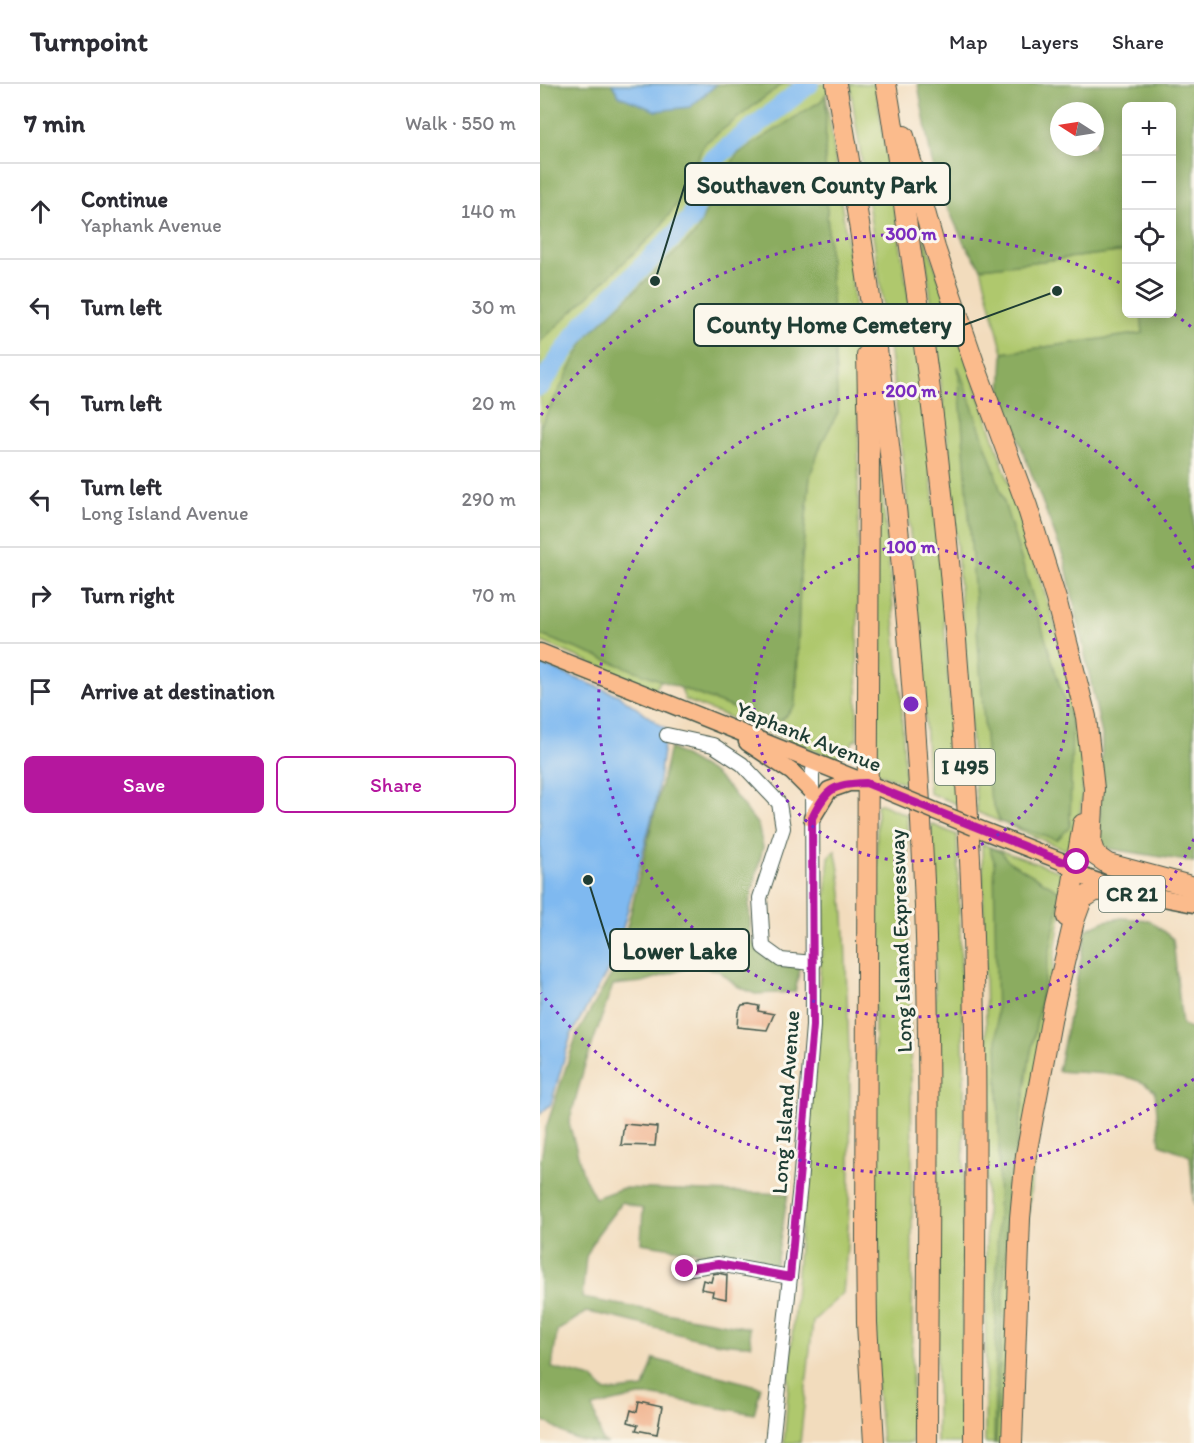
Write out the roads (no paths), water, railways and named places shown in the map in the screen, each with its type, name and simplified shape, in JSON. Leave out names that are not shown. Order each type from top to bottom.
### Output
[{"type":"highway","name":"Long Island Expressway","points":[[836,84],[857,202],[893,471],[918,757],[927,1015],[927,1443]]},
{"type":"highway","points":[[887,89],[909,149],[927,221],[967,342],[1044,559],[1077,679],[1089,743],[1094,789],[1091,843],[1095,855],[1103,862],[1122,869],[1194,887]]},
{"type":"highway","name":"I 495","points":[[887,89],[940,466],[965,754],[974,1026],[974,1443]]},
{"type":"highway","points":[[857,202],[869,411],[874,786],[867,1323],[874,1443]]},
{"type":"highway","points":[[1054,1005],[1071,865],[1086,806],[1089,743]]},
{"type":"highway","points":[[1011,1443],[1020,1218],[1026,1155],[1054,1005],[1072,928],[1082,899],[1095,891],[1122,890]]},
{"type":"main road","name":"Yaphank Avenue","points":[[540,652],[1071,865],[1122,890],[1194,904]]},
{"type":"main road","points":[[726,727],[792,772],[812,792]]},
{"type":"main road","points":[[812,818],[829,790],[849,783],[874,786]]},
{"type":"main road","name":"Yaphank Avenue","points":[[1071,865],[1088,862],[1148,881],[1194,887]]},
{"type":"street","points":[[667,735],[713,745],[742,764],[779,803],[783,828],[760,898],[763,947],[782,960],[814,963]]},
{"type":"street","name":"Long Island Avenue","points":[[772,1443],[809,1087],[814,963],[812,792],[815,763]]},
{"type":"street","points":[[685,1269],[718,1264],[790,1277]]},
{"type":"water","points":[[612,84],[717,84],[690,107],[656,111],[619,96]]},
{"type":"water","points":[[540,664],[618,695],[666,729],[656,802],[615,958],[571,1035],[551,1104],[540,1114]]},
{"type":"waterway","points":[[540,386],[583,325],[691,219],[711,161],[809,84]]},
{"type":"place","name":"Southaven County Park","points":[[655,281]]},
{"type":"place","name":"County Home Cemetery","points":[[1057,291]]},
{"type":"place","name":"Lower Lake","points":[[588,880]]}]
